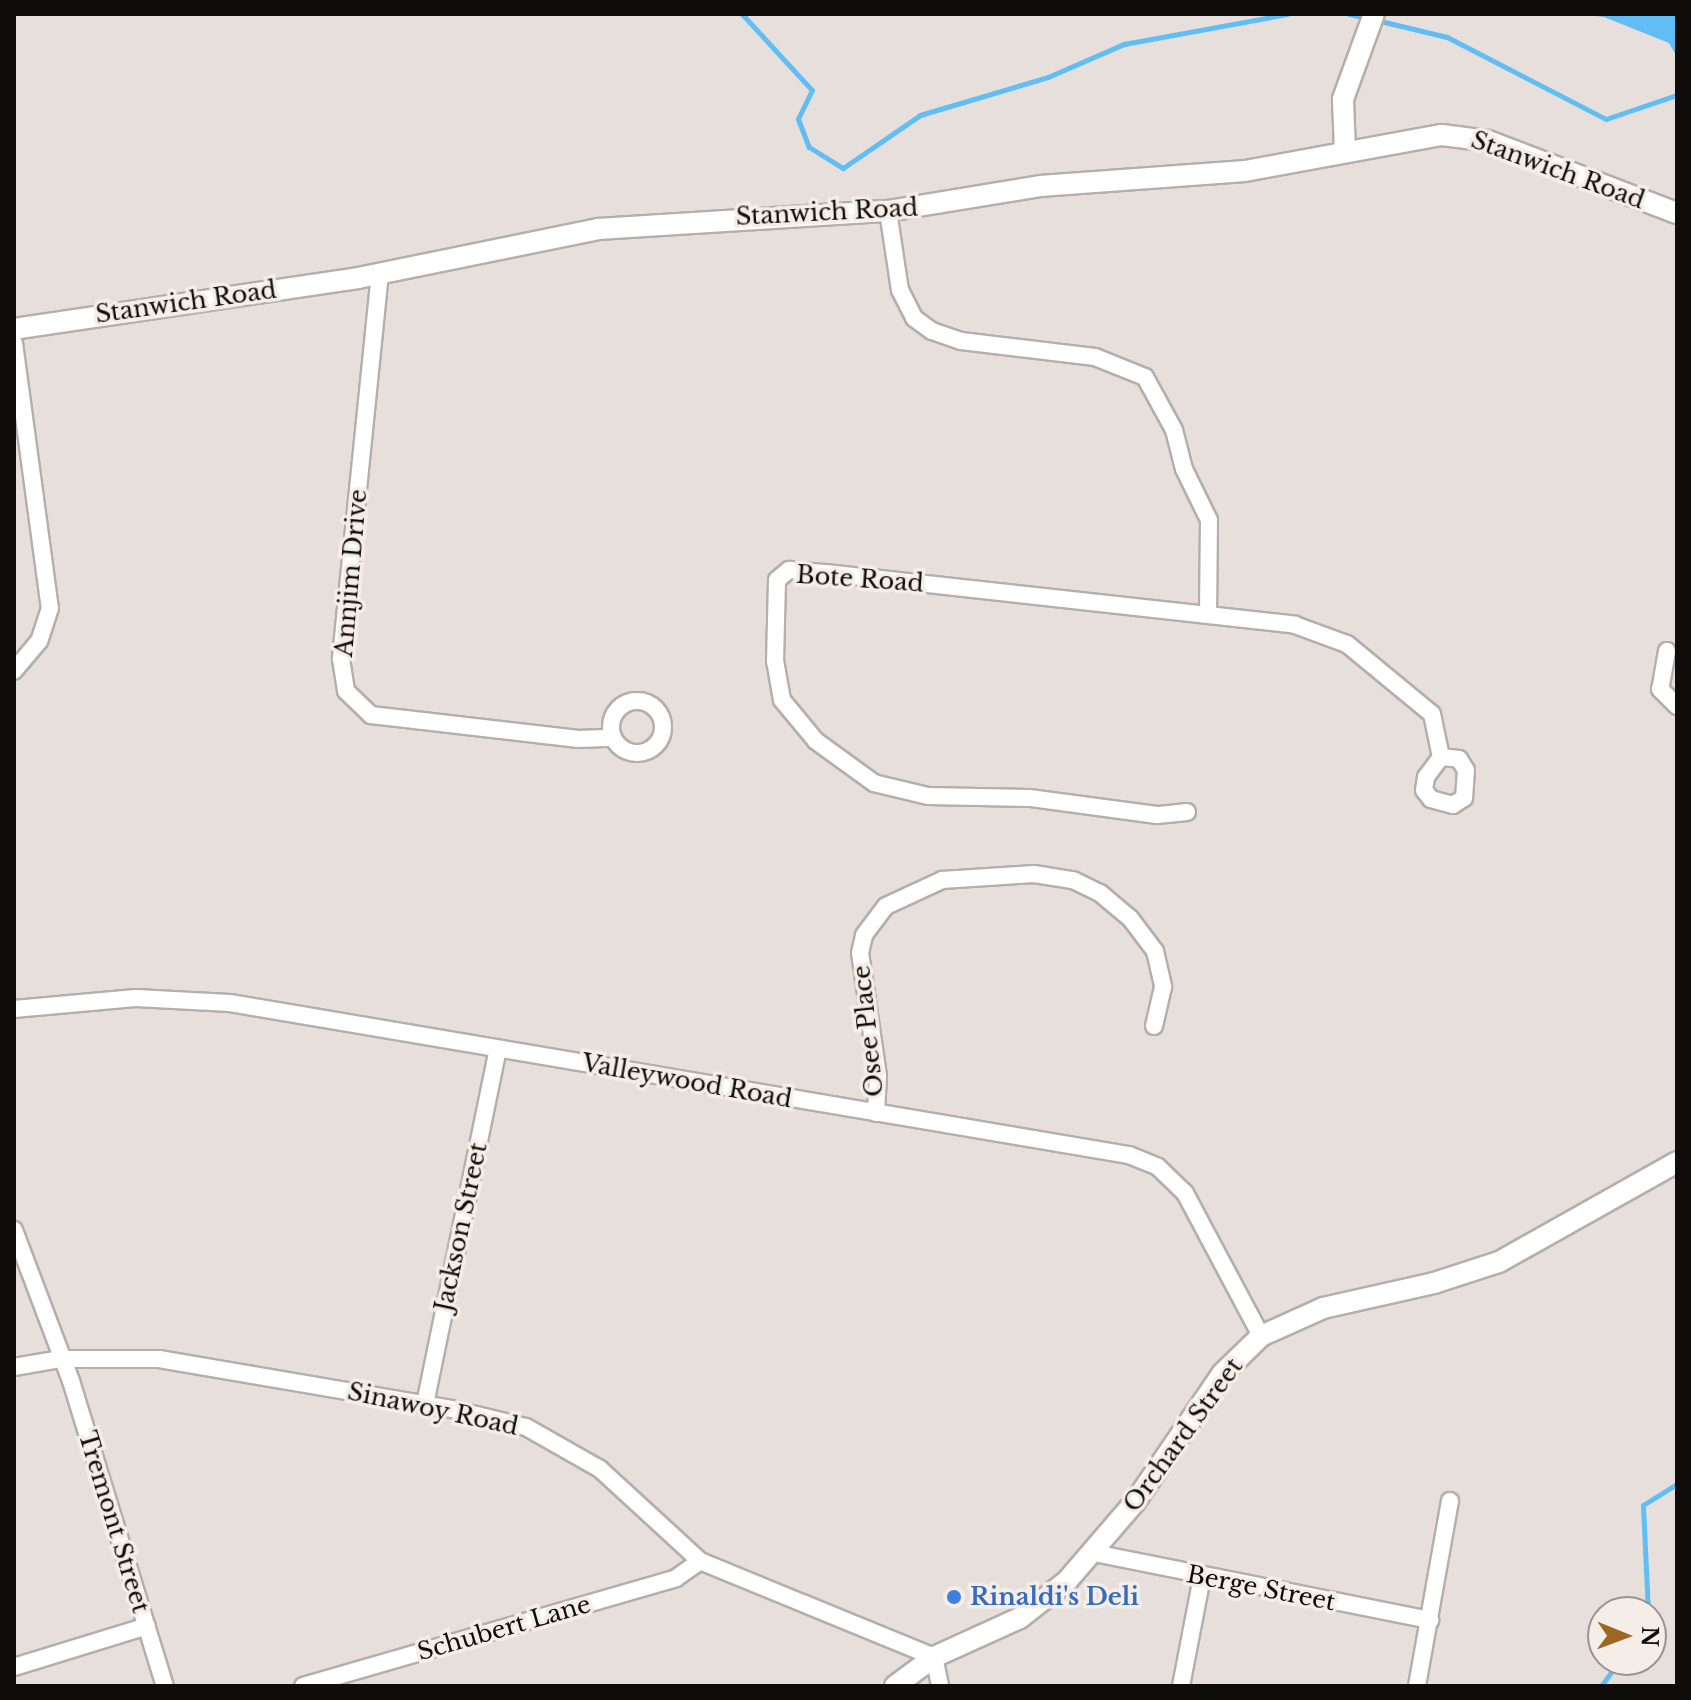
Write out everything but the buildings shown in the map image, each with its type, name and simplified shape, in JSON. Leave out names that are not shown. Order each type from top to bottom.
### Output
[{"type":"street","points":[[1345,152],[1342,108],[1374,14]]},
{"type":"street","name":"Stanwich Road","points":[[14,329],[380,273],[625,225],[888,211],[1051,184],[1245,171],[1428,136],[1465,135],[1677,213]]},
{"type":"street","points":[[888,211],[900,290],[914,318],[932,331],[961,341],[1095,357],[1145,377],[1174,430],[1184,469],[1209,520],[1208,613]]},
{"type":"street","name":"Annjim Drive","points":[[380,273],[341,659],[346,691],[371,715],[577,739],[613,738]]},
{"type":"street","points":[[14,343],[50,608],[39,641],[14,671]]},
{"type":"street","name":"Bote Road","points":[[1187,812],[1157,815],[1029,798],[928,796],[874,783],[847,768],[782,700],[775,662],[777,580],[789,570],[827,573],[1295,625],[1347,644],[1432,714],[1441,757]]},
{"type":"street","points":[[1667,651],[1660,689],[1677,706]]},
{"type":"street","name":"Osee Place","points":[[876,1113],[878,1076],[860,953],[864,935],[886,906],[942,880],[1034,874],[1073,880],[1100,893],[1130,918],[1155,951],[1163,987],[1154,1026]]},
{"type":"street","name":"Valleywood Road","points":[[14,1009],[181,998],[1147,1160],[1167,1173],[1190,1200],[1261,1336]]},
{"type":"street","name":"Jackson Street","points":[[425,1404],[498,1049]]},
{"type":"street","name":"Orchard Street","points":[[895,1686],[934,1657],[1035,1608],[1094,1553],[1135,1502],[1222,1374],[1261,1336],[1308,1312],[1434,1283],[1499,1262],[1677,1162]]},
{"type":"street","name":"Tremont Street","points":[[14,1230],[61,1359],[165,1686]]},
{"type":"street","name":"Sinawoy Road","points":[[14,1367],[61,1359],[173,1361],[425,1404],[511,1422],[568,1447],[600,1469],[700,1561],[934,1657]]},
{"type":"street","points":[[1417,1686],[1450,1501]]},
{"type":"street","name":"Berge Street","points":[[1094,1553],[1202,1577],[1430,1620]]},
{"type":"street","name":"Schubert Lane","points":[[303,1686],[676,1578],[700,1561]]},
{"type":"street","points":[[1181,1686],[1202,1577]]},
{"type":"street","points":[[14,1667],[147,1626]]},
{"type":"street","points":[[934,1657],[940,1686]]},
{"type":"water","points":[[1580,14],[1677,14],[1677,57],[1669,43],[1604,17]]},
{"type":"waterway","points":[[742,14],[812,90],[798,119],[809,147],[843,168],[920,115],[1048,77],[1124,44],[1287,14]]},
{"type":"waterway","points":[[1349,14],[1366,18]]},
{"type":"waterway","points":[[1376,20],[1447,37],[1606,119],[1677,95]]},
{"type":"waterway","points":[[1647,1596],[1643,1505],[1677,1484]]},
{"type":"waterway","points":[[1601,1686],[1608,1676]]},
{"type":"place","name":"Rinaldi's Deli","points":[[954,1597]]}]
